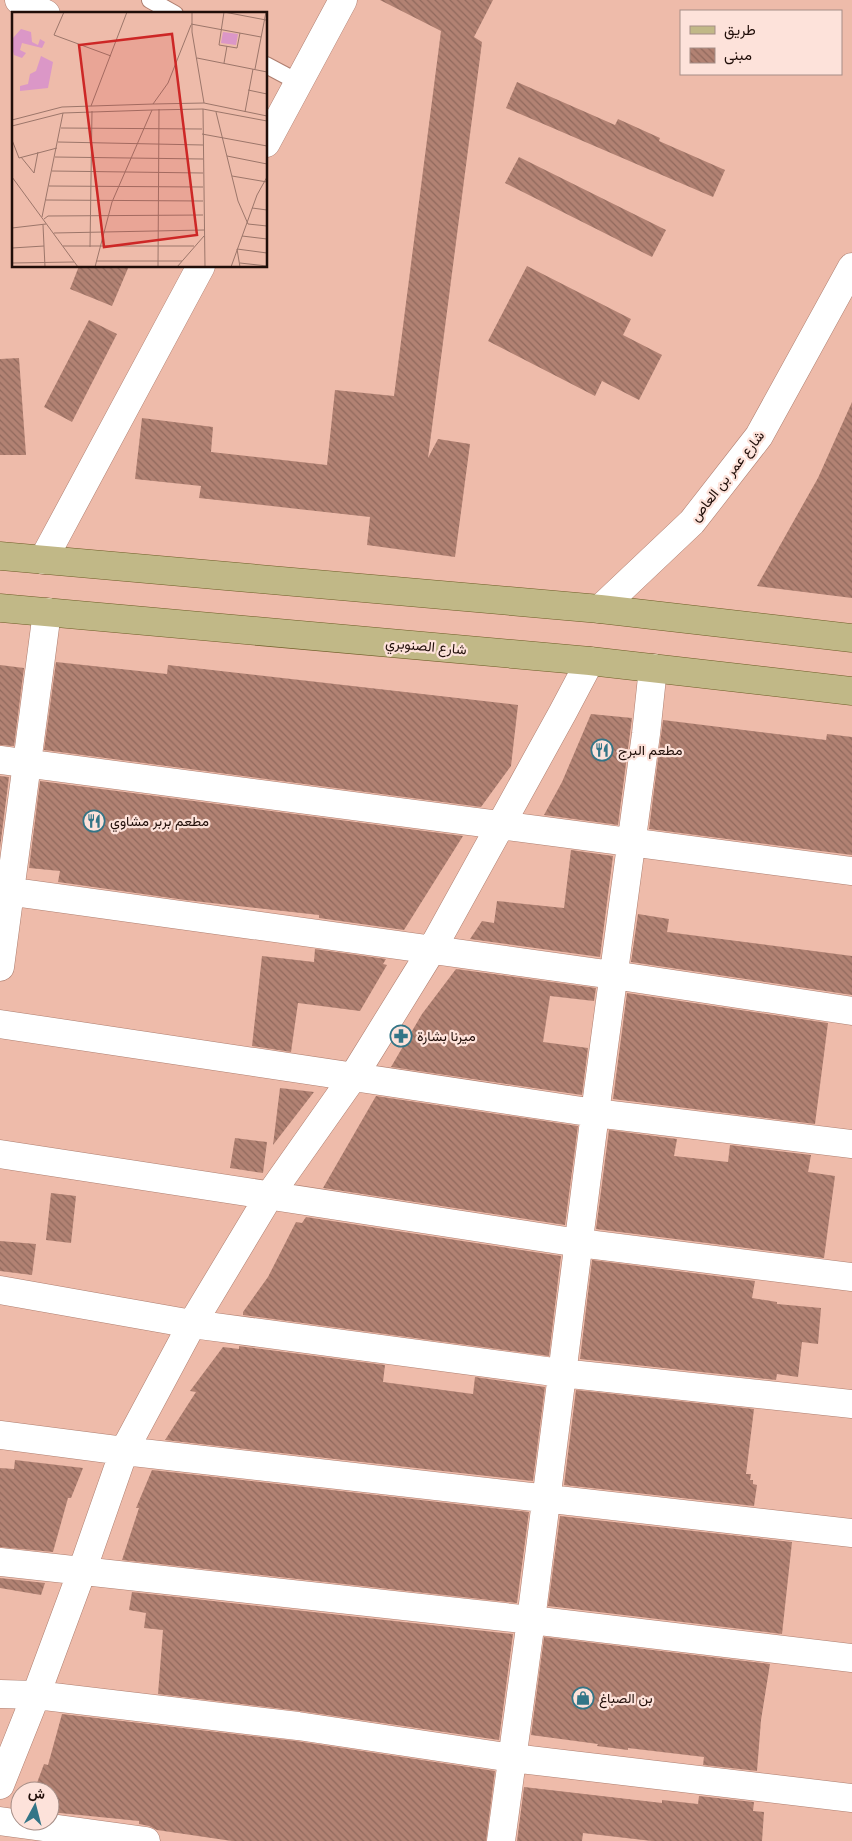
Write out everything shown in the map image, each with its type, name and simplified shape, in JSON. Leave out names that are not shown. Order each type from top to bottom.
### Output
[{"type":"main road","points":[[0,556],[600,609],[852,638]]},
{"type":"main road","name":"شارع الصنوبري","points":[[0,608],[590,661],[852,691]]},
{"type":"street","points":[[19,0],[42,12]]},
{"type":"street","points":[[268,135],[343,0]]},
{"type":"street","name":"شارع عمر بن العاص","points":[[600,609],[692,522],[760,436],[852,267]]},
{"type":"street","points":[[43,560],[199,268]]},
{"type":"street","points":[[0,967],[13,761],[47,612]]},
{"type":"street","points":[[0,1785],[82,1571],[124,1451],[192,1324],[269,1196],[353,1077],[431,951],[590,661]]},
{"type":"street","points":[[501,1841],[630,842],[646,734],[653,668]]},
{"type":"street","points":[[13,761],[852,871]]},
{"type":"street","points":[[5,891],[613,975],[852,1011]]},
{"type":"street","points":[[0,1024],[595,1113],[852,1144]]},
{"type":"street","points":[[0,1154],[579,1243],[852,1277]]},
{"type":"street","points":[[0,1290],[192,1324],[562,1373],[852,1404]]},
{"type":"street","points":[[0,1435],[124,1451],[852,1533]]},
{"type":"street","points":[[0,1562],[531,1620],[852,1658]]},
{"type":"street","points":[[0,1694],[36,1694],[298,1726],[512,1758],[852,1798]]},
{"type":"street","points":[[0,1821],[146,1841]]},
{"type":"lane","points":[[150,0],[171,12]]},
{"type":"lane","points":[[268,66],[298,82]]},
{"type":"building","points":[[380,0],[493,0],[474,37],[482,42],[428,458],[438,439],[470,444],[455,557],[367,545],[370,517],[199,498],[201,486],[135,479],[142,418],[213,427],[211,452],[327,465],[335,390],[394,396],[441,31]]},
{"type":"building","points":[[517,82],[615,125],[618,119],[660,138],[659,141],[725,170],[713,197],[506,108]]},
{"type":"building","points":[[519,157],[666,230],[652,257],[505,183]]},
{"type":"building","points":[[527,266],[631,319],[623,335],[662,355],[639,400],[602,381],[595,396],[488,341]]},
{"type":"building","points":[[78,268],[128,268],[112,306],[70,289]]},
{"type":"building","points":[[89,320],[117,334],[72,422],[44,407]]},
{"type":"building","points":[[19,358],[26,455],[0,455],[0,359]]},
{"type":"building","points":[[852,402],[852,598],[757,586],[818,478]]},
{"type":"building","points":[[56,662],[167,674],[168,665],[518,705],[511,766],[481,807],[44,750]]},
{"type":"building","points":[[0,665],[24,668],[14,746],[0,745]]},
{"type":"building","name":"مطعم البرج","points":[[591,714],[632,718],[618,825],[544,815],[562,782]]},
{"type":"building","points":[[663,720],[826,740],[827,734],[852,737],[852,855],[649,829]]},
{"type":"building","points":[[0,776],[9,777],[0,848]]},
{"type":"building","points":[[40,781],[463,836],[404,930],[319,918],[319,915],[185,900],[58,882],[60,871],[29,868]]},
{"type":"building","points":[[571,850],[613,856],[600,957],[470,939],[482,921],[494,923],[497,901],[564,908]]},
{"type":"building","points":[[638,914],[669,919],[667,932],[852,956],[852,995],[631,962]]},
{"type":"building","points":[[315,949],[386,959],[383,964],[387,965],[360,1011],[298,1003],[291,1052],[252,1046],[262,956],[314,962]]},
{"type":"building","points":[[456,969],[596,988],[594,1001],[550,996],[543,1042],[588,1048],[582,1095],[391,1067],[422,1014]]},
{"type":"building","points":[[627,993],[828,1023],[815,1124],[613,1099]]},
{"type":"building","points":[[280,1088],[314,1092],[273,1145]]},
{"type":"building","points":[[376,1096],[578,1126],[565,1225],[323,1188]]},
{"type":"building","points":[[609,1130],[677,1139],[674,1156],[728,1162],[730,1145],[811,1155],[808,1172],[835,1176],[824,1258],[596,1229]]},
{"type":"building","points":[[235,1138],[267,1142],[263,1173],[230,1168]]},
{"type":"building","points":[[51,1193],[76,1196],[71,1243],[46,1240]]},
{"type":"building","points":[[306,1217],[561,1256],[549,1356],[243,1315],[243,1312],[268,1277],[296,1222],[302,1223]]},
{"type":"building","points":[[0,1241],[36,1244],[32,1275],[0,1271]]},
{"type":"building","points":[[592,1260],[755,1281],[752,1298],[777,1302],[777,1304],[821,1308],[818,1344],[802,1342],[798,1377],[777,1374],[776,1380],[580,1359]]},
{"type":"building","points":[[239,1346],[385,1365],[383,1382],[473,1394],[475,1377],[545,1387],[533,1481],[165,1440],[196,1392],[190,1391],[223,1347],[239,1349]]},
{"type":"building","points":[[576,1390],[754,1409],[746,1474],[751,1474],[750,1480],[753,1480],[753,1484],[757,1485],[754,1506],[564,1485]]},
{"type":"building","points":[[15,1460],[83,1468],[71,1498],[68,1498],[53,1552],[0,1547],[0,1468],[14,1469]]},
{"type":"building","points":[[152,1470],[529,1512],[517,1603],[122,1560],[139,1508],[136,1508]]},
{"type":"building","points":[[560,1516],[792,1542],[782,1634],[548,1606]]},
{"type":"building","points":[[0,1578],[45,1583],[41,1595],[0,1588]]},
{"type":"building","points":[[132,1592],[513,1634],[499,1740],[300,1711],[158,1694],[163,1630],[144,1628],[146,1613],[129,1610]]},
{"type":"building","points":[[544,1637],[770,1664],[761,1720],[757,1771],[703,1765],[704,1757],[628,1748],[628,1750],[531,1735]]},
{"type":"building","points":[[62,1714],[296,1741],[495,1771],[486,1841],[232,1841],[157,1830],[139,1824],[139,1821],[60,1813],[60,1781],[38,1781],[44,1764],[48,1765]]},
{"type":"building","points":[[524,1787],[662,1803],[662,1800],[698,1804],[699,1796],[754,1802],[753,1811],[764,1812],[762,1841],[652,1841],[583,1833],[582,1841],[517,1841]]},
{"type":"place","name":"مطعم البرج","points":[[602,750]]},
{"type":"place","name":"مطعم بربر مشاوي","points":[[94,821]]},
{"type":"place","name":"ميرنا بشارة","points":[[401,1036]]},
{"type":"place","name":"بن الصباغ","points":[[583,1698]]}]
